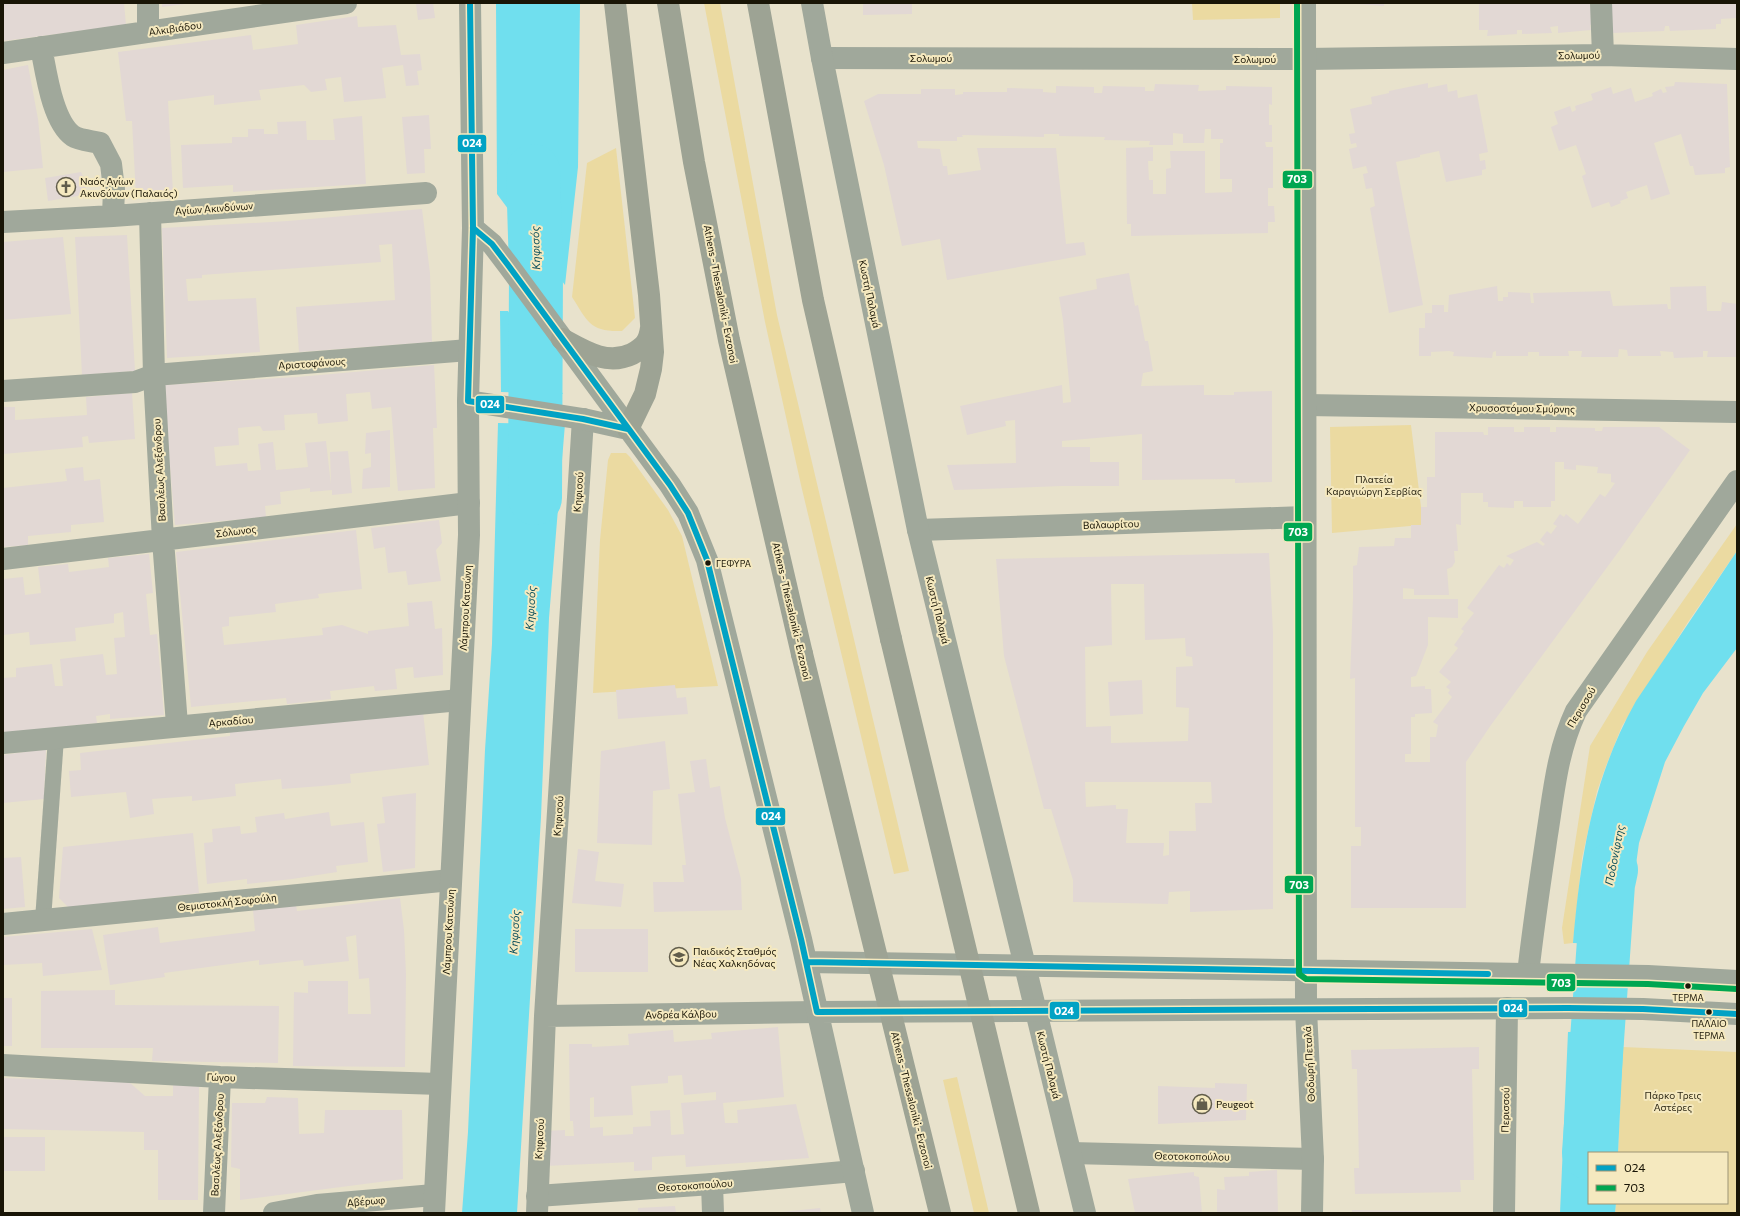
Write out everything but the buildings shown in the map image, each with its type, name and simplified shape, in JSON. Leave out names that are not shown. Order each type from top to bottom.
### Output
[{"type":"highway","points":[[615,3],[653,352],[649,379],[641,406],[628,429]]},
{"type":"highway","name":"Athens - Thessaloniki - Evzonoi","points":[[668,3],[694,162],[728,332],[802,654],[940,1213]]},
{"type":"highway","points":[[758,3],[813,300],[891,639],[1029,1213]]},
{"type":"highway","points":[[562,339],[595,355],[615,359],[629,355],[643,347],[649,340],[651,328]]},
{"type":"street","points":[[148,3],[148,32]]},
{"type":"street","name":"Αλκιβιάδου","points":[[3,53],[346,3]]},
{"type":"street","name":"Λάμπρου Κατσώνη","points":[[434,1204],[470,503],[468,401],[473,228],[470,3]]},
{"type":"street","name":"Κωστή Παλαμά","points":[[812,3],[918,530],[1025,966],[1034,1010],[1085,1213]]},
{"type":"street","name":"Θοδωρή Πεταλά","points":[[1305,3],[1306,1009],[1313,1159],[1312,1213]]},
{"type":"street","points":[[1601,3],[1603,55]]},
{"type":"street","points":[[41,47],[48,83],[60,120],[73,136],[100,143],[111,164],[114,189],[113,216]]},
{"type":"street","name":"Σολωμού","points":[[822,58],[1306,59],[1603,55],[1737,59]]},
{"type":"street","name":"Αγίων Ακινδύνων","points":[[3,222],[113,216],[426,193]]},
{"type":"street","name":"Βασιλέως Αλεξάνδρου","points":[[150,213],[154,375],[163,540],[177,726]]},
{"type":"street","points":[[473,228],[492,244],[676,494],[688,513],[707,560],[806,962],[863,1213]]},
{"type":"street","name":"Αριστοφάνους","points":[[3,391],[135,382],[154,375],[469,350]]},
{"type":"street","points":[[468,401],[583,418],[628,429]]},
{"type":"street","name":"Χρυσοστόμου Σμύρνης","points":[[1306,405],[1737,412]]},
{"type":"street","name":"Κηφισού","points":[[537,1204],[545,1016],[583,418]]},
{"type":"street","name":"Περισσού","points":[[1528,974],[1533,930],[1558,766],[1565,734],[1576,711],[1737,481]]},
{"type":"street","name":"Σόλωνος","points":[[3,559],[470,503]]},
{"type":"street","name":"Βαλαωρίτου","points":[[918,530],[1305,517]]},
{"type":"street","name":"Αρκαδίου","points":[[3,743],[460,700]]},
{"type":"street","name":"Θεμιστοκλή Σοφούλη","points":[[3,924],[451,880]]},
{"type":"street","points":[[806,962],[1648,976],[1737,981]]},
{"type":"street","name":"Ανδρέα Κάλβου","points":[[545,1016],[1034,1010],[1507,1008],[1643,1009],[1737,1014]]},
{"type":"street","name":"Περισσού","points":[[1504,1213],[1507,1008]]},
{"type":"street","name":"Γώγου","points":[[3,1065],[220,1077],[440,1084]]},
{"type":"street","name":"Βασιλέως Αλεξάνδρου","points":[[214,1213],[220,1077]]},
{"type":"street","name":"Θεοτοκοπούλου","points":[[1071,1154],[1313,1159]]},
{"type":"street","name":"Θεοτοκοπούλου","points":[[537,1204],[712,1184],[854,1171]]},
{"type":"street","points":[[712,1184],[714,1213]]},
{"type":"street","name":"Αβέρωφ","points":[[274,1213],[317,1205],[434,1204]]},
{"type":"lane","points":[[43,920],[56,738]]},
{"type":"green space","points":[[704,3],[720,3],[777,315],[909,871],[894,874],[801,485],[765,322]]},
{"type":"green space","points":[[1192,3],[1280,3],[1280,18],[1193,20]]},
{"type":"green space","points":[[616,148],[635,318],[622,331],[603,330],[591,324],[586,319],[572,297],[587,163]]},
{"type":"green space","name":"Πλατεία Καραγιώργη Σερβίας","points":[[1411,425],[1421,507],[1421,525],[1332,533],[1330,427]]},
{"type":"green space","points":[[611,453],[626,453],[630,457],[668,510],[682,536],[718,686],[593,693],[600,540],[608,460]]},
{"type":"green space","points":[[1737,524],[1737,551],[1688,622],[1622,726],[1597,791],[1582,858],[1573,943],[1564,944],[1562,928],[1590,746],[1647,652]]},
{"type":"green space","name":"Πάρκο Τρεις Αστέρες","points":[[1623,1047],[1737,1052],[1737,1213],[1615,1213],[1616,1204],[1728,1204],[1728,1152],[1618,1152]]},
{"type":"green space","points":[[957,1077],[989,1213],[974,1213],[943,1080]]},
{"type":"water","points":[[496,3],[580,3],[578,167],[565,285],[497,194]]},
{"type":"water","points":[[500,311],[508,311],[563,394],[501,392]]},
{"type":"water","points":[[498,423],[565,424],[549,618],[541,817],[517,1213],[462,1213],[468,1132],[485,750],[492,644]]},
{"type":"water","points":[[1737,551],[1737,648],[1703,693],[1665,762],[1639,843],[1633,886],[1629,945],[1573,943],[1580,879],[1591,818],[1599,789],[1621,730],[1636,701]]},
{"type":"water","points":[[1624,1030],[1618,1152],[1588,1152],[1588,1204],[1616,1204],[1615,1213],[1560,1213],[1568,1032]]},
{"type":"waterway","name":"Κηφισός","points":[[533,171],[536,269],[535,498]]},
{"type":"waterway","name":"Ποδονίφτης","points":[[1589,1152],[1608,884],[1611,870]]},
{"type":"transit line","name":"024","points":[[470,3],[473,228],[468,401],[583,419],[628,429]]},
{"type":"transit line","name":"703","points":[[1297,3],[1299,974],[1306,979],[1648,984],[1737,989]]},
{"type":"transit line","name":"024","points":[[473,228],[492,244],[508,265],[670,485],[688,513],[707,560],[801,939],[817,1012],[1568,1008],[1643,1009],[1737,1014]]},
{"type":"transit line","name":"024","points":[[807,962],[1488,974]]},
{"type":"place","name":"Ναός Αγίων Ακινδύνων (Παλαιός)","points":[[66,187]]},
{"type":"place","name":"ΓΕΦΥΡΑ","points":[[708,563]]},
{"type":"place","name":"Παιδικός Σταθμός Νέας Χαλκηδόνας","points":[[679,957]]},
{"type":"place","name":"ΤΕΡΜΑ","points":[[1688,986]]},
{"type":"place","name":"ΠΑΛΑΙΟ ΤΕΡΜΑ","points":[[1709,1012]]},
{"type":"place","name":"Peugeot","points":[[1202,1104]]}]
